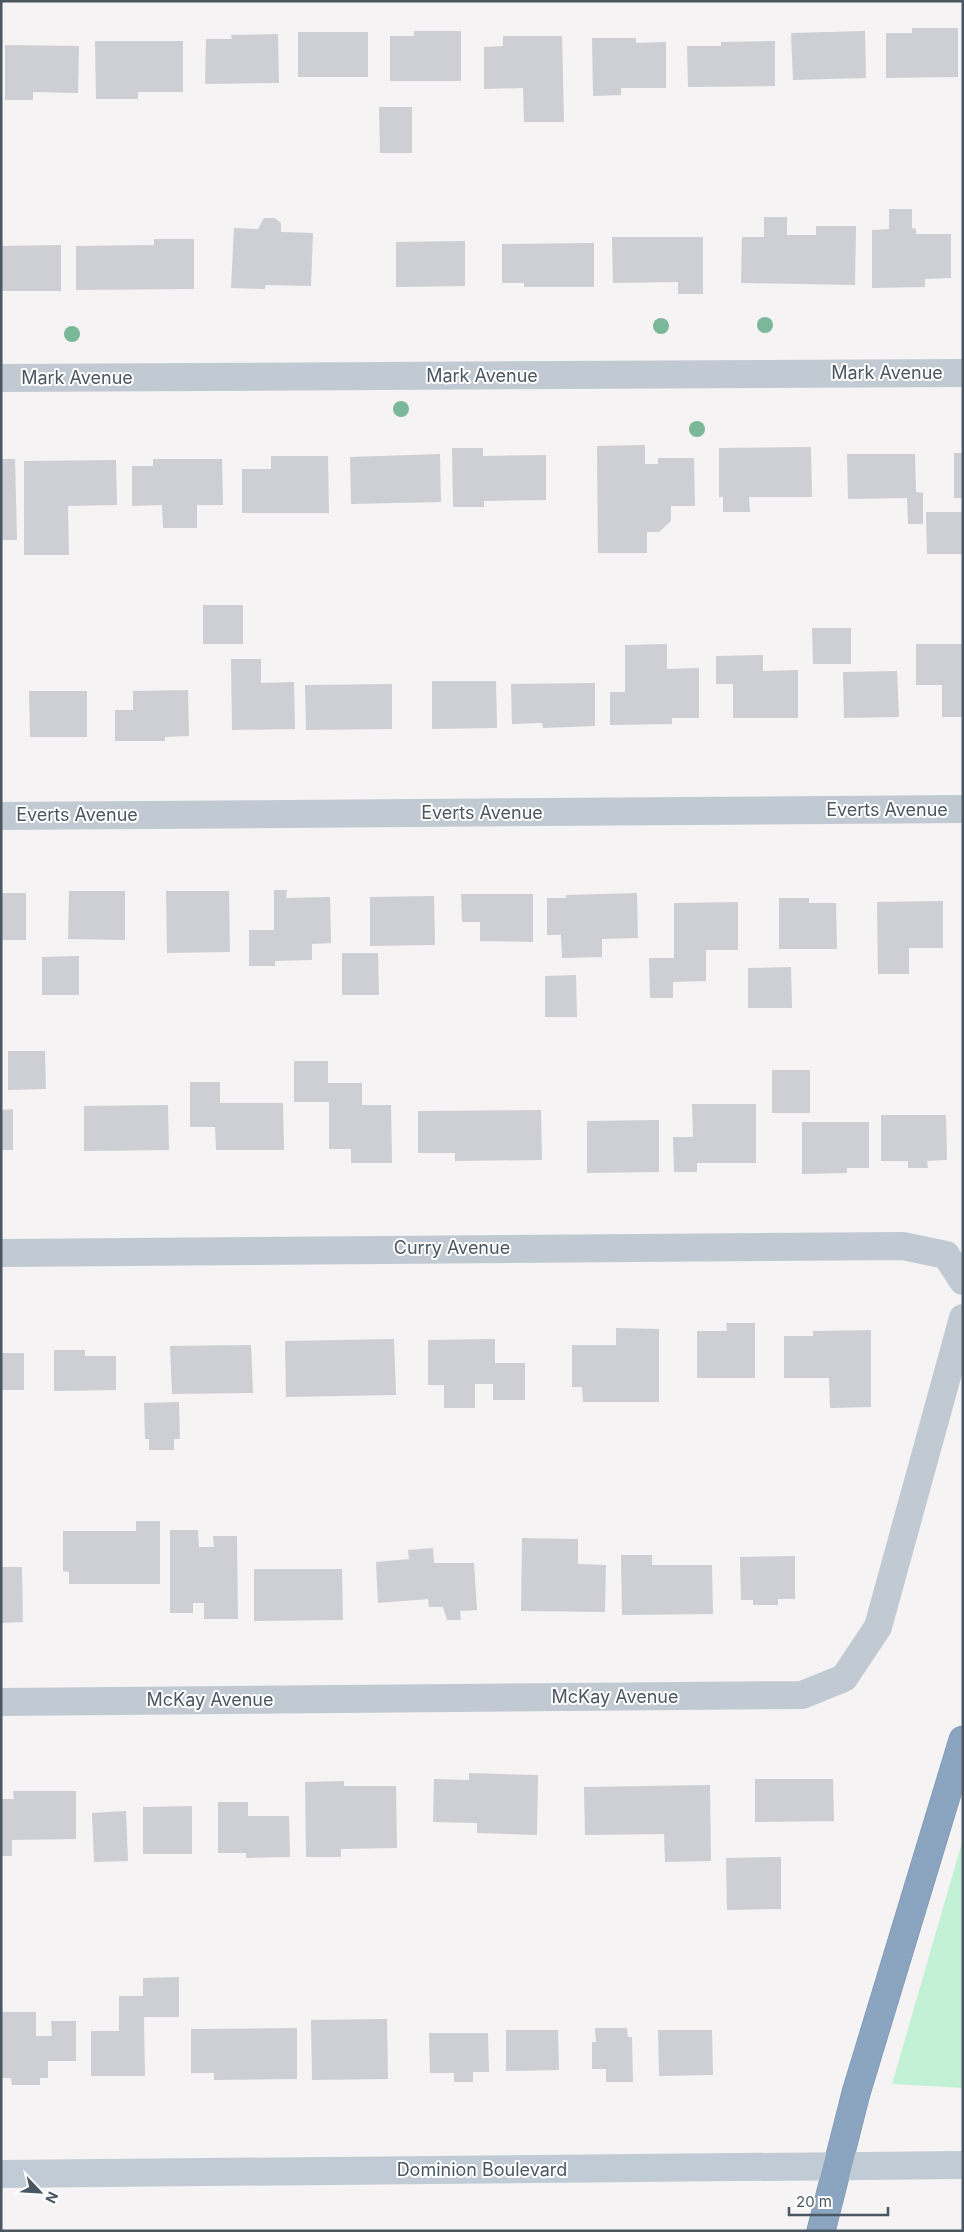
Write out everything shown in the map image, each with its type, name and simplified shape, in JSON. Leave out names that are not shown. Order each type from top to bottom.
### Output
[{"type":"highway","points":[[821,2231],[856,2093],[963,1740]]},
{"type":"street","name":"Mark Avenue","points":[[1,378],[963,373]]},
{"type":"street","name":"Everts Avenue","points":[[1,816],[963,810]]},
{"type":"street","name":"Curry Avenue","points":[[1,1253],[903,1246],[946,1255],[963,1281]]},
{"type":"street","name":"McKay Avenue","points":[[1,1702],[802,1696],[844,1678],[878,1627],[963,1318]]},
{"type":"street","name":"Dominion Boulevard","points":[[1,2174],[963,2165]]},
{"type":"green space","points":[[963,1839],[963,2088],[892,2084]]},
{"type":"building","points":[[912,28],[958,28],[958,77],[886,78],[886,33],[912,33]]},
{"type":"building","points":[[414,31],[461,31],[461,81],[390,81],[390,36],[414,36]]},
{"type":"building","points":[[865,31],[866,78],[793,80],[791,33]]},
{"type":"building","points":[[298,32],[368,32],[368,77],[298,77]]},
{"type":"building","points":[[278,34],[279,83],[205,84],[206,39],[232,39],[231,35]]},
{"type":"building","points":[[503,36],[562,36],[564,122],[524,122],[523,88],[484,89],[484,47],[503,46]]},
{"type":"building","points":[[592,38],[636,38],[636,43],[666,42],[666,88],[621,88],[621,95],[593,96]]},
{"type":"building","points":[[95,41],[183,41],[183,92],[138,92],[138,99],[96,99]]},
{"type":"building","points":[[775,41],[775,86],[688,87],[687,46],[721,46],[721,42]]},
{"type":"building","points":[[5,45],[79,46],[78,93],[33,92],[33,100],[5,100]]},
{"type":"building","points":[[379,107],[412,107],[412,153],[380,153]]},
{"type":"building","points":[[889,209],[912,209],[912,228],[916,229],[916,234],[951,234],[951,278],[925,279],[925,287],[872,288],[872,230],[889,229]]},
{"type":"building","points":[[764,217],[787,217],[787,235],[816,235],[816,226],[856,226],[855,285],[741,283],[742,237],[764,237]]},
{"type":"building","points":[[264,218],[275,218],[281,223],[281,232],[313,233],[311,286],[266,285],[265,289],[231,288],[234,228],[258,229]]},
{"type":"building","points":[[612,237],[703,237],[703,294],[678,294],[678,282],[613,283]]},
{"type":"building","points":[[154,239],[194,239],[194,289],[76,290],[76,246],[154,245]]},
{"type":"building","points":[[465,241],[465,286],[396,287],[396,242]]},
{"type":"building","points":[[594,243],[594,287],[524,287],[524,283],[502,283],[502,244]]},
{"type":"building","points":[[61,245],[61,291],[1,291],[1,246]]},
{"type":"building","points":[[645,445],[645,464],[658,464],[658,458],[694,458],[695,506],[671,506],[671,521],[659,532],[647,532],[647,553],[598,553],[597,446]]},
{"type":"building","points":[[811,447],[812,497],[749,497],[750,512],[723,512],[723,497],[719,497],[719,448]]},
{"type":"building","points":[[452,448],[483,448],[483,456],[546,455],[546,500],[484,501],[484,507],[453,507]]},
{"type":"building","points":[[954,453],[963,453],[963,498],[954,498]]},
{"type":"building","points":[[440,454],[441,502],[351,504],[350,457]]},
{"type":"building","points":[[847,454],[915,454],[916,492],[923,493],[923,524],[908,524],[907,498],[848,499]]},
{"type":"building","points":[[271,456],[328,456],[329,513],[242,513],[242,469],[271,469]]},
{"type":"building","points":[[1,459],[15,459],[17,540],[1,540]]},
{"type":"building","points":[[153,459],[222,459],[223,505],[197,505],[197,528],[163,528],[162,505],[132,506],[132,466],[153,466]]},
{"type":"building","points":[[116,460],[117,505],[68,506],[69,555],[24,555],[24,461]]},
{"type":"building","points":[[926,512],[963,512],[963,554],[927,554]]},
{"type":"building","points":[[203,605],[243,605],[243,644],[203,644]]},
{"type":"building","points":[[812,628],[851,628],[851,664],[813,664]]},
{"type":"building","points":[[667,644],[667,669],[699,668],[699,718],[672,718],[672,724],[610,725],[610,692],[625,692],[625,645]]},
{"type":"building","points":[[916,644],[963,644],[963,717],[942,717],[942,685],[916,685]]},
{"type":"building","points":[[763,655],[763,671],[798,670],[798,718],[733,718],[733,684],[716,684],[716,656]]},
{"type":"building","points":[[231,659],[261,659],[261,683],[294,682],[295,729],[232,730]]},
{"type":"building","points":[[897,671],[899,717],[844,718],[843,672]]},
{"type":"building","points":[[432,681],[496,681],[497,728],[432,729]]},
{"type":"building","points":[[595,683],[595,726],[543,728],[542,723],[512,724],[511,684]]},
{"type":"building","points":[[392,684],[392,729],[306,730],[305,685]]},
{"type":"building","points":[[188,690],[189,736],[165,737],[165,741],[115,741],[115,710],[133,710],[133,691]]},
{"type":"building","points":[[29,691],[87,691],[87,737],[30,737]]},
{"type":"building","points":[[274,890],[287,890],[286,898],[330,897],[331,943],[312,944],[312,960],[275,961],[275,966],[249,966],[249,930],[274,930]]},
{"type":"building","points":[[69,891],[125,891],[125,940],[68,939]]},
{"type":"building","points":[[166,891],[229,891],[230,952],[167,953]]},
{"type":"building","points":[[1,893],[26,893],[26,940],[1,940]]},
{"type":"building","points":[[637,893],[638,938],[602,939],[602,957],[562,958],[561,935],[547,935],[547,898],[566,898],[566,895]]},
{"type":"building","points":[[461,894],[533,894],[533,942],[480,941],[480,922],[462,922]]},
{"type":"building","points":[[434,896],[435,945],[370,946],[370,897]]},
{"type":"building","points":[[779,898],[809,898],[809,903],[836,903],[837,949],[779,949]]},
{"type":"building","points":[[943,901],[943,948],[909,948],[909,974],[878,974],[877,902]]},
{"type":"building","points":[[738,902],[738,950],[706,950],[706,981],[673,982],[673,998],[650,998],[649,958],[674,958],[674,903]]},
{"type":"building","points":[[342,953],[378,953],[379,995],[342,995]]},
{"type":"building","points":[[79,956],[79,995],[42,995],[42,957]]},
{"type":"building","points":[[791,967],[792,1008],[748,1008],[748,968]]},
{"type":"building","points":[[576,975],[577,1017],[545,1017],[545,976]]},
{"type":"building","points":[[8,1051],[45,1051],[46,1089],[8,1090]]},
{"type":"building","points":[[294,1061],[328,1061],[328,1083],[362,1083],[362,1105],[391,1105],[392,1163],[351,1163],[351,1149],[329,1149],[329,1102],[294,1102]]},
{"type":"building","points":[[772,1070],[810,1070],[810,1113],[772,1113]]},
{"type":"building","points":[[190,1082],[220,1082],[220,1103],[283,1103],[284,1150],[216,1150],[215,1127],[190,1127]]},
{"type":"building","points":[[692,1104],[756,1104],[756,1163],[697,1163],[697,1172],[674,1172],[673,1137],[693,1137]]},
{"type":"building","points":[[168,1105],[169,1150],[84,1151],[84,1106]]},
{"type":"building","points":[[13,1109],[13,1150],[1,1150],[1,1110]]},
{"type":"building","points":[[541,1110],[542,1160],[455,1161],[455,1153],[418,1153],[418,1111]]},
{"type":"building","points":[[881,1115],[946,1115],[947,1160],[927,1161],[928,1168],[908,1168],[908,1161],[881,1161]]},
{"type":"building","points":[[659,1120],[659,1172],[587,1173],[587,1121]]},
{"type":"building","points":[[802,1122],[869,1122],[869,1168],[847,1168],[847,1173],[802,1174]]},
{"type":"building","points":[[726,1323],[755,1323],[755,1378],[697,1378],[697,1331],[727,1331]]},
{"type":"building","points":[[616,1328],[659,1329],[659,1402],[583,1402],[582,1387],[572,1387],[572,1345],[616,1345]]},
{"type":"building","points":[[871,1330],[871,1407],[830,1408],[829,1378],[784,1378],[784,1336],[813,1336],[813,1331]]},
{"type":"building","points":[[394,1339],[396,1395],[286,1397],[285,1341]]},
{"type":"building","points":[[495,1339],[495,1363],[525,1363],[525,1400],[493,1400],[493,1384],[475,1384],[475,1408],[444,1408],[444,1385],[428,1385],[428,1340]]},
{"type":"building","points":[[251,1345],[253,1393],[172,1394],[170,1346]]},
{"type":"building","points":[[54,1350],[85,1350],[85,1356],[116,1356],[116,1390],[54,1391]]},
{"type":"building","points":[[1,1353],[24,1353],[24,1390],[1,1390]]},
{"type":"building","points":[[179,1402],[180,1439],[174,1439],[174,1450],[149,1450],[149,1439],[145,1439],[144,1403]]},
{"type":"building","points":[[136,1521],[160,1521],[160,1584],[69,1584],[69,1572],[63,1571],[63,1531],[136,1531]]},
{"type":"building","points":[[170,1530],[198,1530],[199,1547],[214,1547],[213,1536],[237,1536],[238,1619],[204,1619],[204,1603],[193,1603],[193,1613],[170,1613]]},
{"type":"building","points":[[522,1538],[578,1539],[578,1564],[606,1565],[605,1612],[521,1611]]},
{"type":"building","points":[[433,1548],[434,1563],[474,1563],[477,1610],[460,1611],[461,1620],[447,1620],[443,1607],[429,1607],[428,1599],[378,1603],[376,1562],[409,1559],[408,1550]]},
{"type":"building","points":[[621,1555],[652,1555],[652,1565],[712,1565],[713,1614],[622,1615]]},
{"type":"building","points":[[795,1556],[795,1599],[778,1599],[778,1605],[753,1605],[753,1600],[741,1600],[740,1557]]},
{"type":"building","points":[[1,1567],[22,1567],[23,1622],[1,1623]]},
{"type":"building","points":[[254,1569],[342,1569],[343,1620],[254,1621]]},
{"type":"building","points":[[469,1773],[538,1775],[537,1835],[477,1833],[477,1823],[433,1822],[434,1779],[469,1780]]},
{"type":"building","points":[[755,1779],[833,1779],[834,1821],[755,1822]]},
{"type":"building","points":[[344,1781],[344,1786],[396,1786],[397,1848],[341,1849],[341,1857],[306,1857],[305,1782]]},
{"type":"building","points":[[710,1785],[711,1861],[665,1862],[664,1834],[585,1835],[584,1787]]},
{"type":"building","points":[[13,1791],[76,1791],[76,1839],[12,1840],[12,1856],[1,1856],[1,1799],[14,1799]]},
{"type":"building","points":[[218,1802],[248,1802],[248,1816],[289,1816],[290,1857],[246,1858],[246,1853],[218,1853]]},
{"type":"building","points":[[192,1806],[192,1854],[143,1854],[143,1807]]},
{"type":"building","points":[[126,1811],[128,1861],[94,1862],[92,1813]]},
{"type":"building","points":[[781,1857],[781,1909],[727,1910],[726,1858]]},
{"type":"building","points":[[179,1977],[179,2017],[144,2017],[145,2076],[91,2076],[91,2031],[119,2031],[119,1996],[143,1996],[143,1978]]},
{"type":"building","points":[[1,2012],[36,2012],[36,2036],[52,2036],[51,2021],[76,2021],[76,2061],[48,2061],[48,2078],[40,2078],[40,2085],[12,2085],[11,2078],[1,2078]]},
{"type":"building","points":[[387,2019],[388,2079],[312,2080],[311,2020]]},
{"type":"building","points":[[297,2028],[297,2079],[214,2080],[214,2073],[191,2073],[191,2029]]},
{"type":"building","points":[[595,2028],[627,2028],[628,2037],[632,2037],[633,2082],[606,2082],[606,2069],[592,2069],[592,2042],[596,2042]]},
{"type":"building","points":[[506,2030],[558,2030],[559,2070],[506,2071]]},
{"type":"building","points":[[658,2030],[712,2030],[713,2075],[659,2076]]},
{"type":"building","points":[[429,2033],[488,2033],[489,2072],[473,2072],[473,2082],[454,2082],[454,2073],[430,2073]]}]
